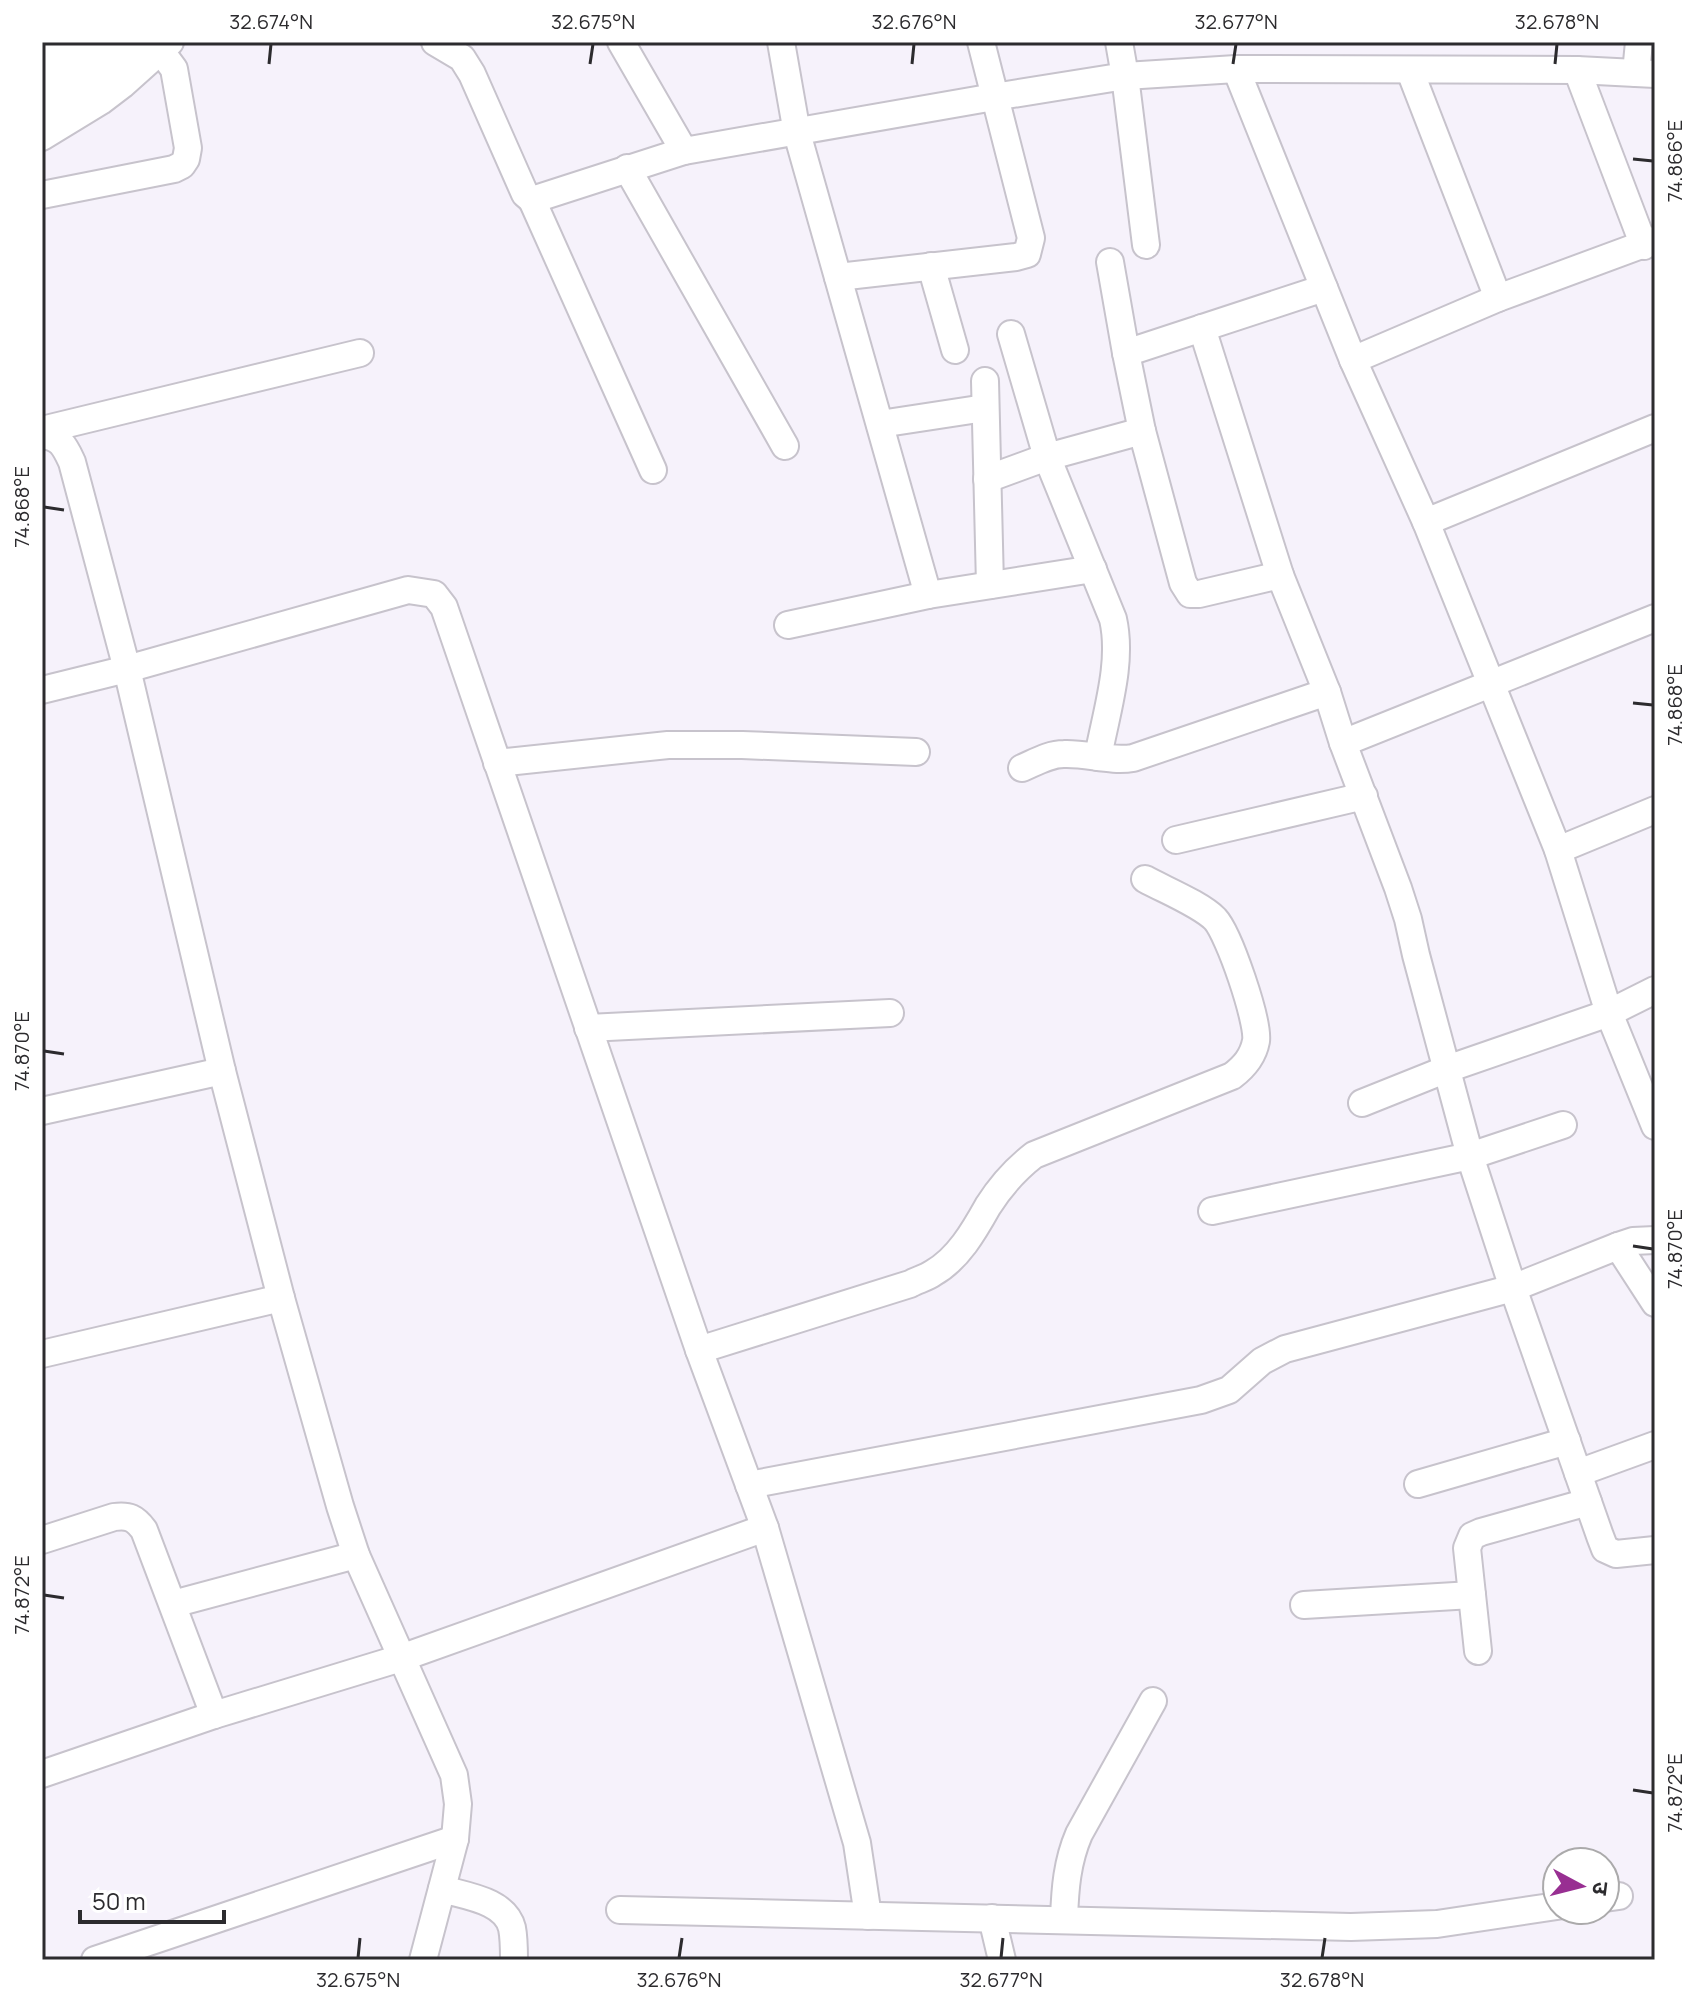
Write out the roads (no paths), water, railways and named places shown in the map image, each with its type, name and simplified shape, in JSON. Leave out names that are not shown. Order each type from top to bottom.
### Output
[{"type":"highway","points":[[42,69],[82,42]]},
{"type":"highway","points":[[42,109],[84,80],[154,44]]},
{"type":"street","points":[[435,42],[462,58],[472,74],[653,470]]},
{"type":"street","points":[[621,42],[684,151]]},
{"type":"street","points":[[781,42],[797,133],[928,595]]},
{"type":"street","points":[[838,277],[1027,254],[1031,238],[981,42]]},
{"type":"street","points":[[1119,42],[1146,245]]},
{"type":"street","points":[[532,200],[684,151],[1125,76],[1236,69],[1646,73],[1639,42]]},
{"type":"street","points":[[42,137],[101,101],[154,44],[174,69],[188,148],[182,165],[42,195]]},
{"type":"street","points":[[1236,69],[1353,360],[1426,522],[1558,850],[1609,1013],[1655,1126]]},
{"type":"street","points":[[1353,360],[1498,298],[1650,243],[1577,70]]},
{"type":"street","points":[[1410,71],[1498,298]]},
{"type":"street","points":[[627,168],[785,446]]},
{"type":"street","points":[[1110,262],[1142,431],[1183,583],[1190,594],[1199,594],[1280,575]]},
{"type":"street","points":[[931,266],[955,350]]},
{"type":"street","points":[[1126,353],[1324,288]]},
{"type":"street","points":[[1202,328],[1280,575],[1327,692],[1408,919],[1470,1156],[1605,1549],[1616,1554],[1655,1550]]},
{"type":"street","points":[[1011,334],[1047,457],[1113,619],[1117,652],[1098,757]]},
{"type":"street","points":[[42,433],[360,353]]},
{"type":"street","points":[[985,381],[990,585]]},
{"type":"street","points":[[880,424],[985,408]]},
{"type":"street","points":[[1426,522],[1655,428]]},
{"type":"street","points":[[987,479],[1047,457],[1142,431]]},
{"type":"street","points":[[42,433],[64,445],[72,462],[127,669],[222,1071],[281,1298],[340,1506],[356,1555],[454,1775],[458,1804],[455,1839],[423,1960]]},
{"type":"street","points":[[788,625],[928,595],[1093,569]]},
{"type":"street","points":[[42,690],[408,590],[434,594],[444,607],[699,1350],[765,1528],[857,1843],[868,1916]]},
{"type":"street","points":[[1343,743],[1655,618]]},
{"type":"street","points":[[1022,768],[1053,755],[1133,758],[1327,692]]},
{"type":"street","points":[[497,763],[681,745],[916,752]]},
{"type":"street","points":[[1176,840],[1364,796]]},
{"type":"street","points":[[1558,850],[1655,810]]},
{"type":"street","points":[[699,1350],[910,1284],[935,1273],[957,1253],[1005,1183],[1034,1155],[1232,1076],[1243,1068],[1253,1054],[1255,1022],[1220,925],[1212,916],[1145,879]]},
{"type":"street","points":[[1362,1103],[1447,1069],[1609,1013],[1655,990]]},
{"type":"street","points":[[588,1028],[890,1013]]},
{"type":"street","points":[[42,1111],[222,1071]]},
{"type":"street","points":[[1212,1211],[1470,1156],[1563,1125]]},
{"type":"street","points":[[749,1485],[1201,1400],[1229,1390],[1262,1361],[1285,1349],[1513,1288],[1618,1246],[1633,1241],[1655,1240]]},
{"type":"street","points":[[1618,1246],[1655,1303]]},
{"type":"street","points":[[42,1354],[281,1298]]},
{"type":"street","points":[[1418,1484],[1567,1441]]},
{"type":"street","points":[[1578,1473],[1655,1445]]},
{"type":"street","points":[[1478,1651],[1467,1548],[1472,1536],[1588,1502]]},
{"type":"street","points":[[42,1540],[114,1517],[127,1515],[137,1520],[144,1530],[214,1715]]},
{"type":"street","points":[[42,1774],[214,1715],[401,1658],[765,1528]]},
{"type":"street","points":[[173,1604],[356,1555]]},
{"type":"street","points":[[1304,1605],[1472,1595]]},
{"type":"street","points":[[1064,1919],[1065,1881],[1073,1848],[1153,1701]]},
{"type":"street","points":[[95,1960],[455,1839]]},
{"type":"street","points":[[442,1889],[500,1909],[512,1927],[514,1960]]},
{"type":"street","points":[[620,1910],[1396,1926],[1437,1924],[1541,1908]]},
{"type":"street","points":[[992,1918],[1002,1960]]}]
